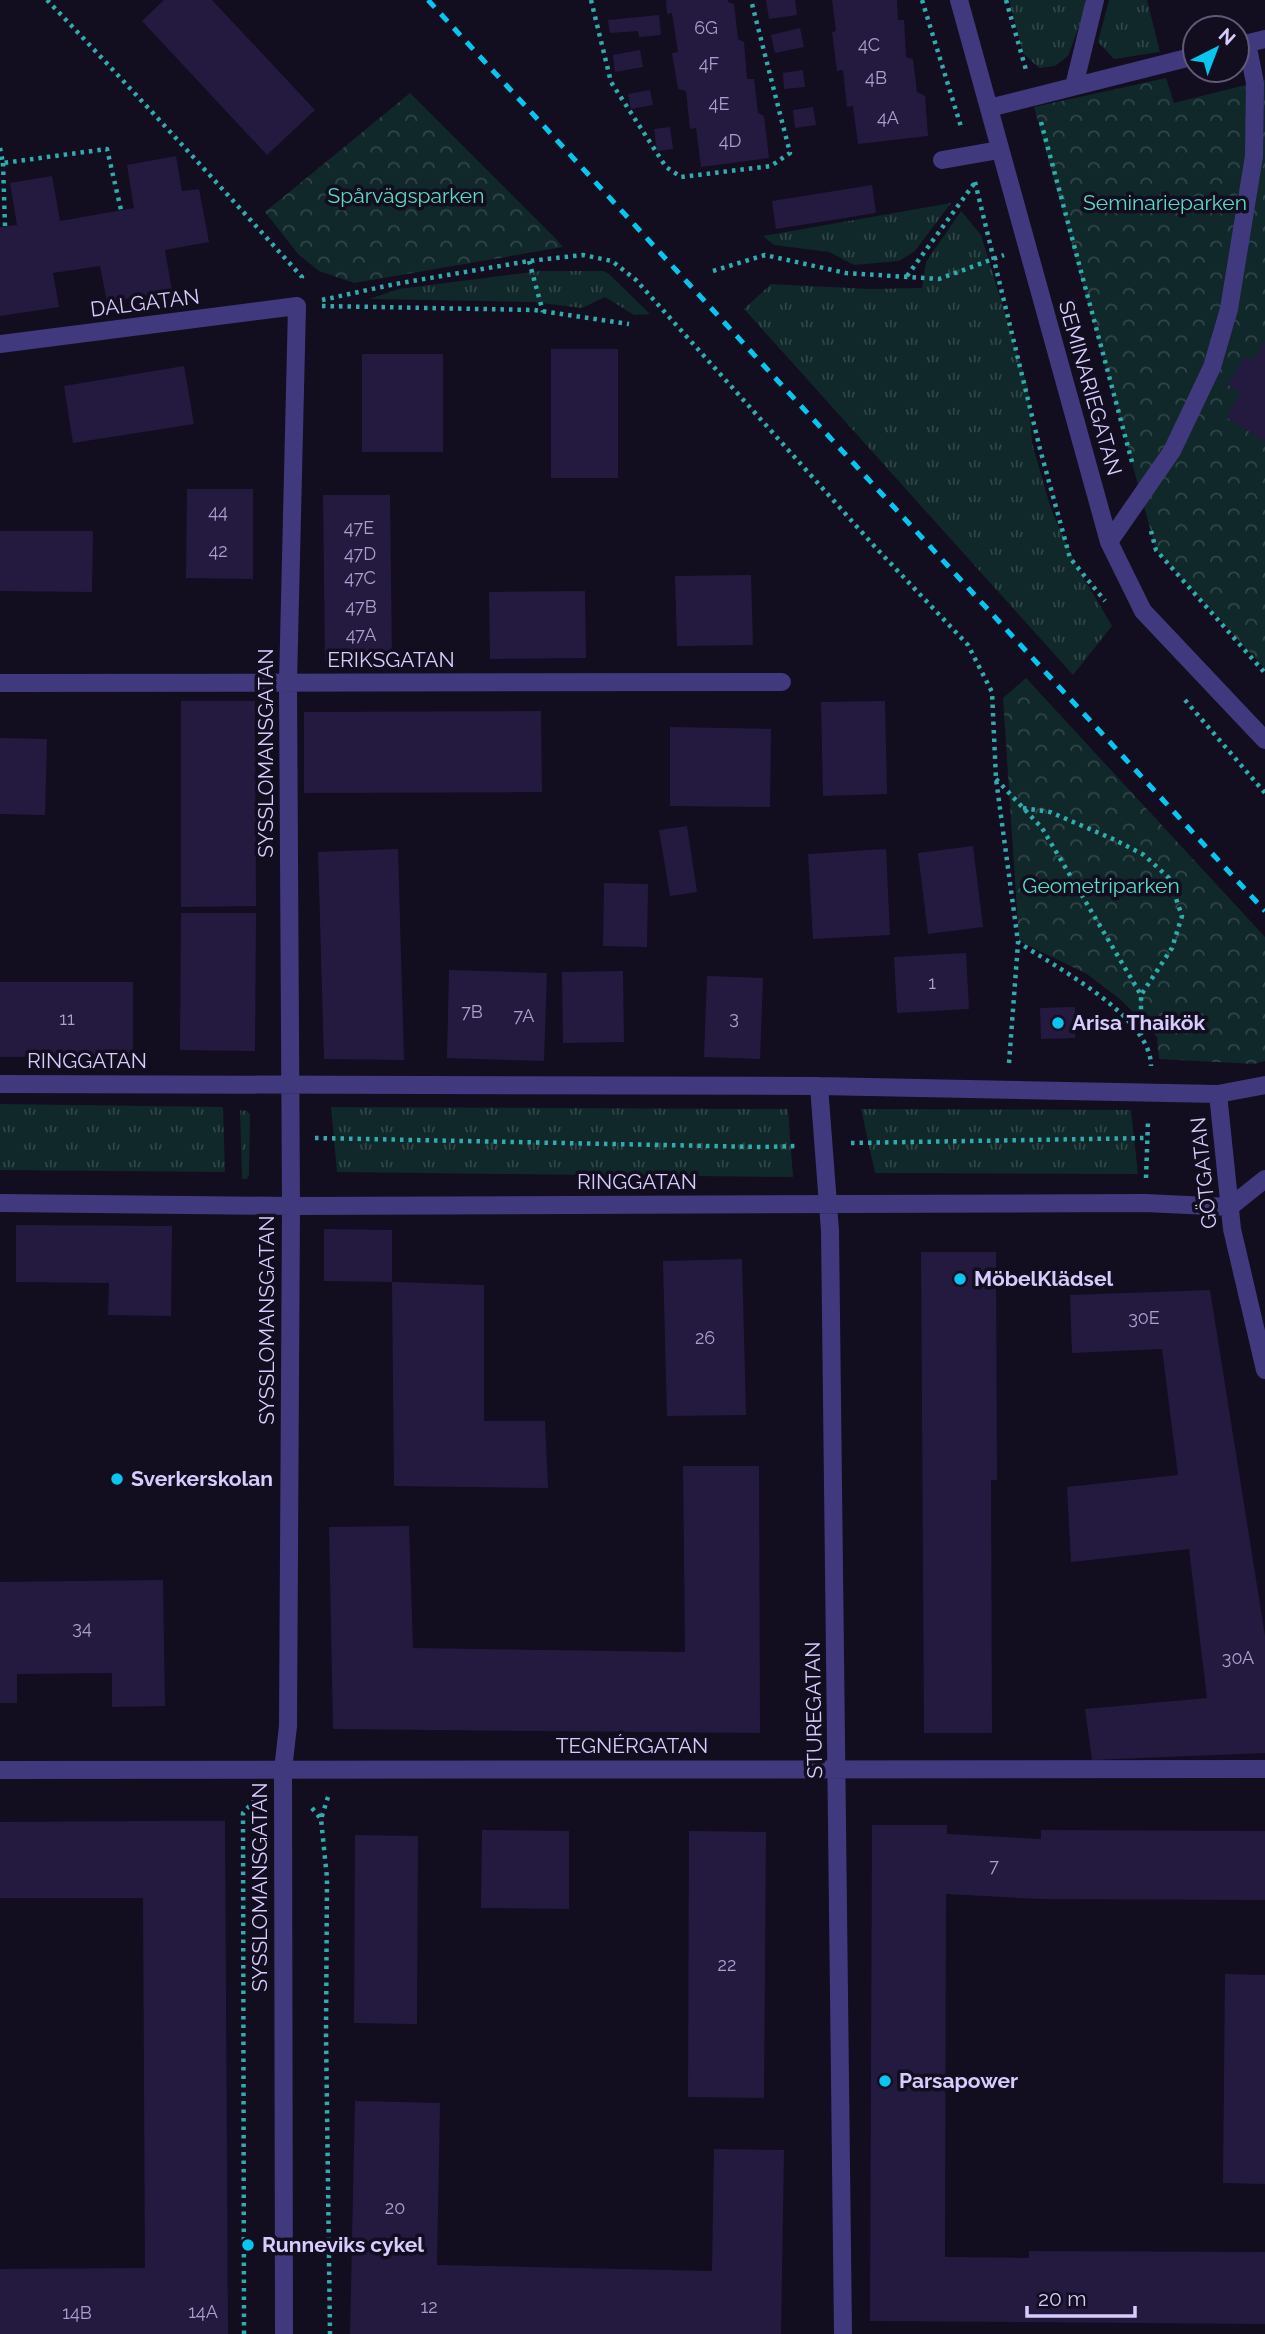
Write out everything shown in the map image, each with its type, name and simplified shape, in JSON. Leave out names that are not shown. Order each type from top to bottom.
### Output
[{"type":"street","name":"SEMINARIEGATAN","points":[[959,0],[1109,542],[1143,611],[1265,740]]},
{"type":"street","points":[[1074,86],[1095,0]]},
{"type":"street","points":[[989,108],[1181,59]]},
{"type":"street","points":[[1109,542],[1172,451],[1212,367],[1228,310],[1254,156],[1255,83],[1251,71]]},
{"type":"street","points":[[942,160],[999,150]]},
{"type":"street","name":"DALGATAN","points":[[0,345],[297,306]]},
{"type":"street","name":"SYSSLOMANSGATAN","points":[[285,2334],[282,1770],[288,1726],[291,1206],[288,683],[297,306]]},
{"type":"street","name":"ERIKSGATAN","points":[[0,683],[782,682]]},
{"type":"street","name":"RINGGATAN","points":[[0,1084],[820,1086],[1218,1094],[1265,1085]]},
{"type":"street","name":"STUREGATAN","points":[[820,1086],[826,1204],[830,1231],[838,1769],[842,2334]]},
{"type":"street","name":"GÖTGATAN","points":[[1218,1094],[1232,1229],[1265,1370]]},
{"type":"street","points":[[1230,1207],[1265,1179]]},
{"type":"street","name":"RINGGATAN","points":[[0,1203],[291,1206],[1145,1203],[1230,1207]]},
{"type":"street","name":"TEGNÉRGATAN","points":[[0,1770],[1265,1769]]},
{"type":"path","points":[[47,0],[302,277],[297,306]]},
{"type":"path","points":[[591,0],[611,82],[666,167],[681,177],[771,166],[790,153],[751,0]]},
{"type":"path","points":[[1006,0],[1156,551],[1265,673]]},
{"type":"path","points":[[0,148],[3,163],[2,215],[5,226]]},
{"type":"path","points":[[3,163],[107,149],[121,210]]},
{"type":"path","points":[[906,277],[999,150]]},
{"type":"path","points":[[713,271],[765,255],[846,273],[939,279],[1027,247]]},
{"type":"path","points":[[297,306],[395,284],[529,261],[583,255],[612,261],[636,280],[876,548],[968,645],[992,692],[996,779],[1018,942],[1008,1069]]},
{"type":"path","points":[[529,261],[543,312]]},
{"type":"path","points":[[297,306],[543,312],[629,324]]},
{"type":"path","points":[[996,779],[1042,828],[1141,995],[1141,1037]]},
{"type":"path","points":[[1023,808],[1050,812],[1114,839],[1144,855],[1169,877],[1182,916],[1172,948],[1141,995]]},
{"type":"path","points":[[1018,942],[1104,999],[1126,1017],[1141,1037],[1151,1060],[1145,1203]]},
{"type":"path","points":[[290,1138],[761,1147],[1147,1139]]},
{"type":"path","points":[[330,2334],[327,1878],[321,1819],[332,1785]]},
{"type":"path","points":[[243,1813],[244,2334]]},
{"type":"green space","points":[[1009,0],[1085,0],[1086,8],[1068,56],[1055,66],[1039,68],[1023,53]]},
{"type":"green space","points":[[1109,0],[1147,0],[1160,52],[1114,59],[1098,42]]},
{"type":"green space","name":"Seminarieparken","points":[[1166,78],[1174,103],[1265,80],[1265,669],[1156,550],[1034,107]]},
{"type":"green space","name":"Spårvägsparken","points":[[410,93],[563,247],[354,283],[319,271],[298,254],[265,212]]},
{"type":"green space","points":[[951,203],[915,251],[899,261],[854,265],[829,252],[774,245],[763,236]]},
{"type":"green space","points":[[961,211],[981,235],[1028,388],[1032,443],[1051,509],[1076,565],[1112,626],[1073,675],[744,309],[771,284],[870,289],[922,288],[926,262]]},
{"type":"green space","points":[[540,271],[603,271],[650,314],[634,315],[605,297],[582,308],[533,302],[369,299],[399,289]]},
{"type":"green space","name":"Geometriparken","points":[[1026,678],[1265,937],[1265,1061],[1254,1064],[1159,1059],[1157,1037],[1121,1000],[1087,974],[1019,941],[1003,698]]},
{"type":"green space","points":[[0,1104],[223,1107],[225,1172],[0,1170]]},
{"type":"green space","points":[[331,1107],[788,1109],[793,1177],[337,1172]]},
{"type":"green space","points":[[861,1109],[1131,1110],[1138,1174],[875,1173]]},
{"type":"green space","points":[[240,1110],[250,1114],[247,1179],[242,1179]]},
{"type":"building","points":[[164,0],[212,0],[315,110],[267,155],[142,21]]},
{"type":"building","points":[[666,0],[728,0],[734,4],[738,39],[744,42],[747,79],[754,79],[758,113],[764,116],[769,158],[701,167],[696,128],[690,129],[686,91],[678,89],[672,53],[678,52],[672,13],[667,14]]},
{"type":"building","points":[[766,0],[795,0],[797,15],[769,19]]},
{"type":"building","points":[[832,0],[897,0],[898,20],[904,20],[906,57],[913,59],[917,92],[925,96],[928,136],[858,144],[853,106],[847,107],[843,70],[837,71],[832,32],[836,31]]},
{"type":"building","points":[[659,15],[661,35],[639,37],[638,31],[610,33],[608,20]]},
{"type":"building","points":[[800,28],[804,47],[775,53],[771,35]]},
{"type":"building","points":[[640,50],[643,67],[615,72],[613,55]]},
{"type":"building","points":[[803,70],[805,87],[784,89],[783,73]]},
{"type":"building","points":[[650,90],[653,105],[631,109],[628,94]]},
{"type":"building","points":[[813,107],[816,125],[795,128],[793,110]]},
{"type":"building","points":[[670,127],[673,149],[657,151],[654,129]]},
{"type":"building","points":[[176,156],[182,191],[199,189],[209,242],[165,250],[172,291],[107,302],[100,266],[53,273],[59,307],[0,316],[0,227],[17,225],[10,183],[52,176],[60,221],[134,208],[127,165]]},
{"type":"building","points":[[872,185],[876,213],[776,229],[772,201]]},
{"type":"building","points":[[1265,341],[1265,442],[1226,417],[1241,393],[1228,385],[1245,356],[1253,361]]},
{"type":"building","points":[[551,349],[618,349],[618,478],[551,478]]},
{"type":"building","points":[[362,354],[443,354],[443,452],[362,452]]},
{"type":"building","points":[[184,366],[194,424],[73,443],[64,386]]},
{"type":"building","points":[[187,489],[253,489],[253,579],[186,578]]},
{"type":"building","points":[[323,495],[390,495],[392,661],[325,662]]},
{"type":"building","points":[[0,531],[93,531],[92,592],[0,591]]},
{"type":"building","points":[[751,575],[753,645],[677,646],[675,576]]},
{"type":"building","points":[[585,591],[586,658],[490,659],[489,592]]},
{"type":"building","points":[[181,701],[255,701],[256,906],[181,907]]},
{"type":"building","points":[[885,701],[887,794],[823,796],[821,702]]},
{"type":"building","points":[[541,711],[542,792],[304,793],[304,712]]},
{"type":"building","points":[[670,727],[771,729],[770,807],[670,806]]},
{"type":"building","points":[[0,738],[47,739],[45,815],[0,814]]},
{"type":"building","points":[[687,826],[697,892],[670,896],[659,830]]},
{"type":"building","points":[[973,846],[983,927],[928,934],[918,853]]},
{"type":"building","points":[[398,849],[404,1060],[324,1059],[318,852]]},
{"type":"building","points":[[886,849],[890,935],[813,939],[808,854]]},
{"type":"building","points":[[604,883],[648,884],[647,947],[603,946]]},
{"type":"building","points":[[181,913],[256,913],[255,1051],[180,1050]]},
{"type":"building","points":[[966,953],[969,1009],[897,1013],[894,957]]},
{"type":"building","points":[[449,970],[547,973],[544,1061],[447,1058]]},
{"type":"building","points":[[623,971],[624,1042],[563,1043],[562,972]]},
{"type":"building","points":[[707,976],[763,978],[760,1059],[704,1057]]},
{"type":"building","points":[[0,982],[133,982],[133,1056],[0,1057]]},
{"type":"building","name":"Arisa Thaikök","points":[[1075,1007],[1075,1038],[1041,1039],[1040,1008]]},
{"type":"building","points":[[16,1225],[172,1226],[171,1316],[108,1315],[109,1283],[16,1282]]},
{"type":"building","points":[[324,1229],[392,1230],[392,1282],[324,1281]]},
{"type":"building","points":[[921,1252],[996,1252],[997,1480],[991,1480],[992,1733],[924,1733]]},
{"type":"building","points":[[742,1259],[746,1415],[667,1416],[663,1261]]},
{"type":"building","points":[[392,1282],[484,1285],[484,1421],[545,1421],[548,1488],[394,1486]]},
{"type":"building","points":[[1210,1290],[1265,1636],[1265,1753],[1092,1760],[1085,1709],[1207,1698],[1189,1549],[1071,1562],[1067,1487],[1178,1475],[1162,1349],[1072,1353],[1070,1295]]},
{"type":"building","points":[[683,1466],[759,1466],[760,1733],[333,1729],[329,1527],[409,1526],[413,1648],[685,1652]]},
{"type":"building","points":[[163,1580],[165,1706],[112,1707],[112,1673],[17,1674],[17,1703],[0,1703],[0,1582]]},
{"type":"building","points":[[225,1821],[228,2334],[0,2334],[0,2269],[145,2268],[143,1898],[0,1898],[0,1822]]},
{"type":"building","points":[[872,1825],[947,1825],[947,1834],[1041,1839],[1041,1830],[1265,1831],[1265,1900],[1040,1899],[946,1894],[945,2257],[1029,2258],[1029,2251],[1265,2252],[1265,2324],[870,2321]]},
{"type":"building","points":[[482,1830],[569,1831],[569,1909],[481,1908]]},
{"type":"building","points":[[689,1831],[766,1832],[764,2098],[688,2097]]},
{"type":"building","points":[[355,1835],[418,1836],[417,2024],[354,2023]]},
{"type":"building","points":[[1225,1974],[1265,1975],[1265,2184],[1223,2183]]},
{"type":"building","points":[[355,2101],[440,2103],[437,2265],[712,2271],[714,2149],[784,2150],[781,2334],[350,2334]]},
{"type":"railway","points":[[428,0],[1265,911]]},
{"type":"place","name":"Arisa Thaikök","points":[[1058,1023]]},
{"type":"place","name":"MöbelKlädsel","points":[[960,1279]]},
{"type":"place","name":"Sverkerskolan","points":[[117,1479]]},
{"type":"place","name":"Parsapower","points":[[885,2081]]},
{"type":"place","name":"Runneviks cykel","points":[[248,2245]]}]
